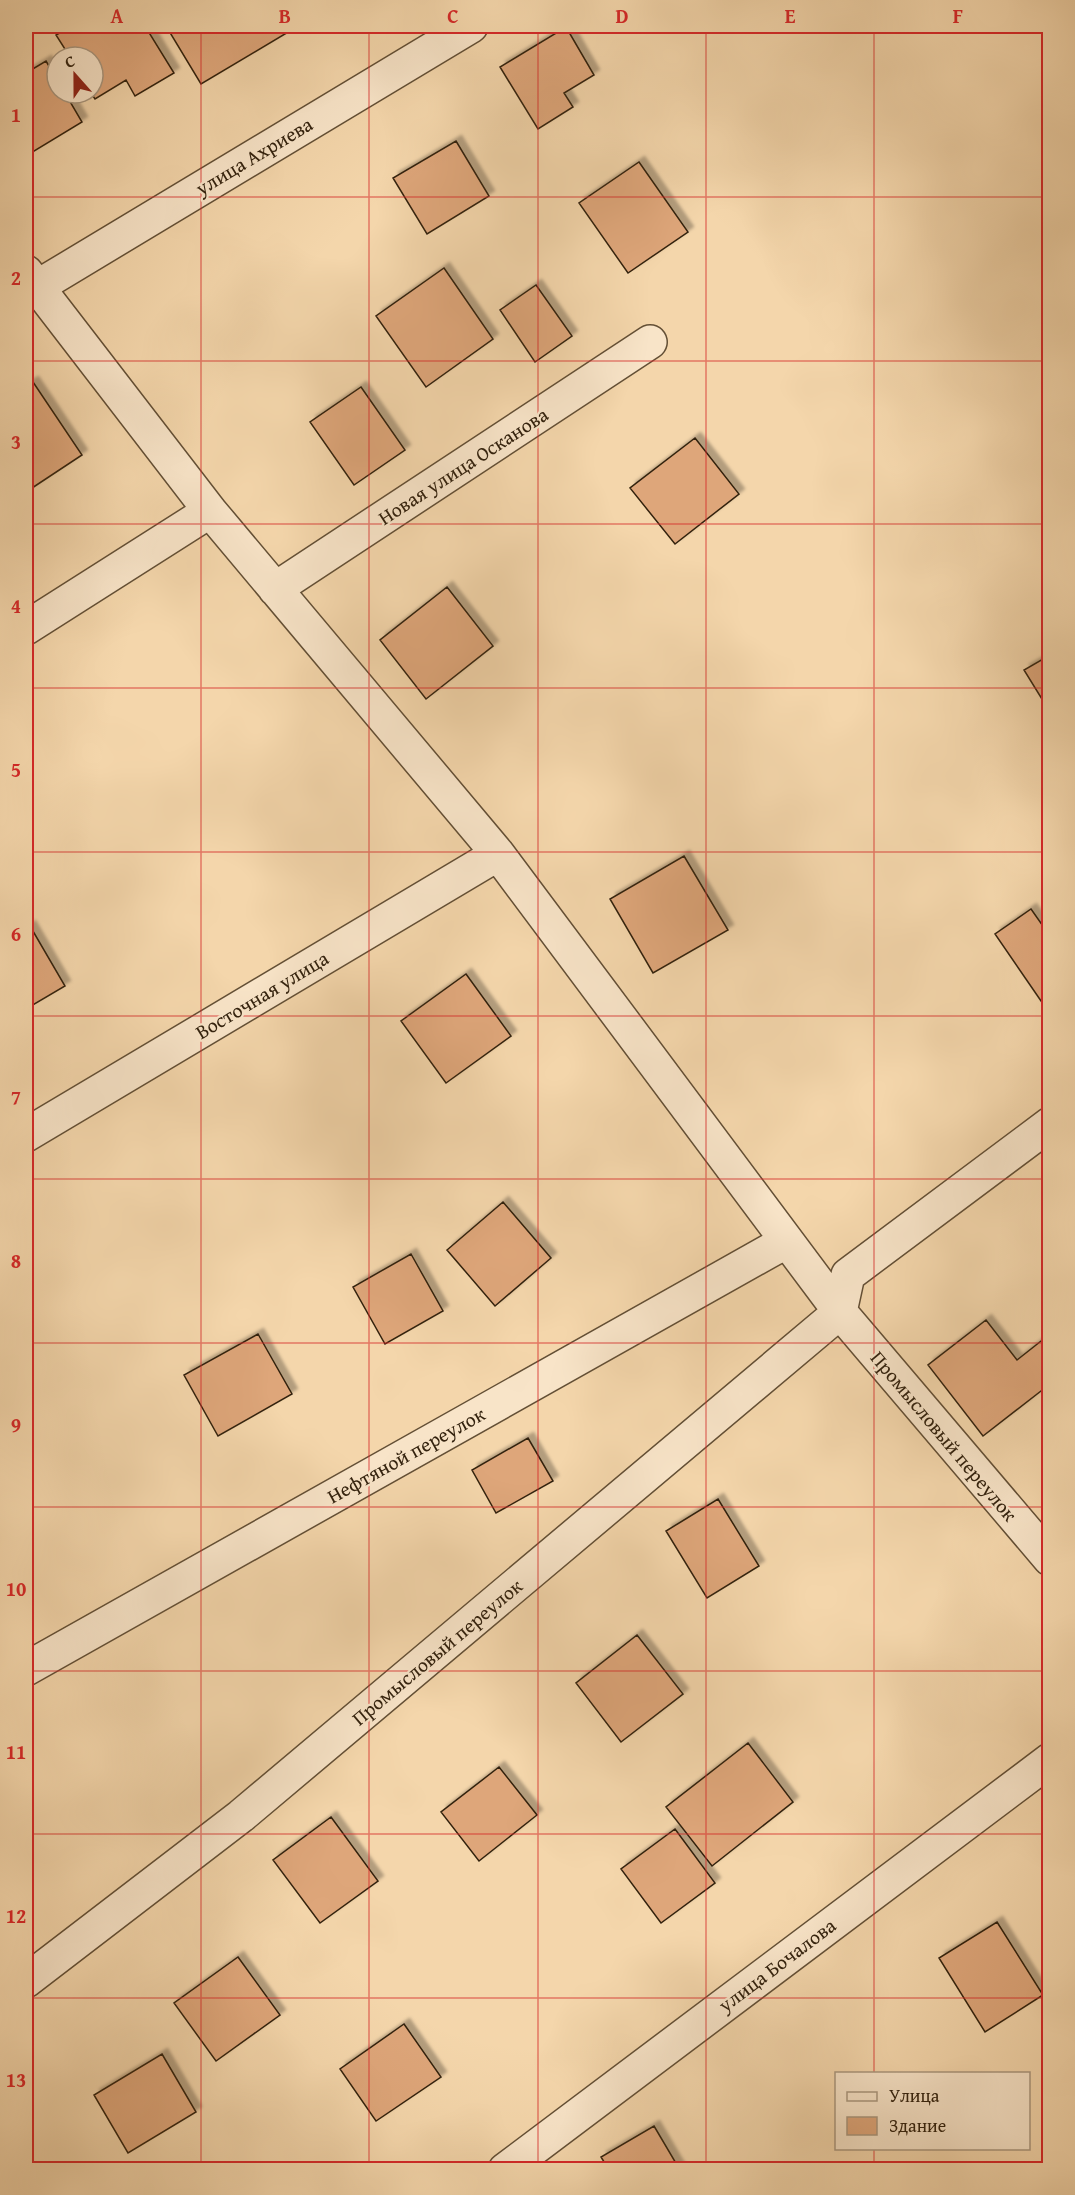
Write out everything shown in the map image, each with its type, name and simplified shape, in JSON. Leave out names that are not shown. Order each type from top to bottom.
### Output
[{"type":"street","name":"улица Ахриева","points":[[31,279],[471,26]]},
{"type":"street","points":[[31,279],[210,511],[498,854],[840,1312]]},
{"type":"street","name":"Новая улица Осканова","points":[[275,589],[650,342]]},
{"type":"street","points":[[26,628],[210,511]]},
{"type":"street","name":"Восточная улица","points":[[26,1135],[498,854]]},
{"type":"street","points":[[840,1312],[848,1275],[1050,1124]]},
{"type":"street","name":"Нефтяной переулок","points":[[26,1669],[787,1241]]},
{"type":"street","name":"Промысловый переулок","points":[[26,1981],[241,1816],[840,1312],[1050,1559]]},
{"type":"street","name":"улица Бочалова","points":[[505,2169],[1050,1760]]},
{"type":"building","points":[[72,26],[145,26],[174,73],[135,96],[126,80],[105,93],[105,45],[62,45],[56,35]]},
{"type":"building","points":[[166,26],[287,26],[290,31],[201,84]]},
{"type":"building","points":[[566,27],[594,75],[564,93],[573,107],[538,129],[500,67]]},
{"type":"building","points":[[45,62],[45,105],[72,105],[82,122],[26,156],[26,73]]},
{"type":"building","points":[[456,141],[489,196],[427,234],[393,178]]},
{"type":"building","points":[[639,162],[688,232],[628,273],[579,203]]},
{"type":"building","points":[[444,268],[493,339],[426,387],[376,316]]},
{"type":"building","points":[[536,285],[572,336],[535,362],[500,310]]},
{"type":"building","points":[[33,382],[82,455],[26,492],[26,386]]},
{"type":"building","points":[[361,387],[405,450],[354,485],[310,422]]},
{"type":"building","points":[[695,438],[739,494],[675,544],[630,488]]},
{"type":"building","points":[[447,587],[493,646],[426,699],[380,640]]},
{"type":"building","points":[[1050,655],[1050,712],[1024,670]]},
{"type":"building","points":[[684,856],[728,930],[653,973],[610,899]]},
{"type":"building","points":[[1031,909],[1050,936],[1050,1014],[995,934]]},
{"type":"building","points":[[30,926],[65,986],[26,1009],[26,929]]},
{"type":"building","points":[[466,974],[511,1036],[446,1083],[401,1021]]},
{"type":"building","points":[[503,1202],[551,1258],[495,1306],[447,1250]]},
{"type":"building","points":[[411,1254],[443,1311],[385,1344],[353,1287]]},
{"type":"building","points":[[986,1320],[1017,1360],[1050,1334],[1050,1384],[983,1436],[928,1365]]},
{"type":"building","points":[[258,1334],[292,1394],[218,1436],[184,1375]]},
{"type":"building","points":[[528,1438],[553,1481],[496,1513],[472,1470]]},
{"type":"building","points":[[718,1499],[759,1566],[707,1598],[666,1531]]},
{"type":"building","points":[[637,1635],[683,1694],[621,1742],[576,1683]]},
{"type":"building","points":[[748,1743],[793,1802],[712,1866],[666,1807]]},
{"type":"building","points":[[499,1767],[537,1815],[479,1861],[441,1812]]},
{"type":"building","points":[[331,1817],[378,1881],[320,1923],[273,1860]]},
{"type":"building","points":[[675,1829],[715,1883],[661,1923],[621,1869]]},
{"type":"building","points":[[997,1922],[1043,1995],[985,2032],[939,1958]]},
{"type":"building","points":[[238,1957],[280,2015],[216,2061],[174,2003]]},
{"type":"building","points":[[404,2024],[441,2077],[376,2121],[340,2069]]},
{"type":"building","points":[[162,2054],[196,2112],[128,2153],[94,2095]]},
{"type":"building","points":[[654,2126],[680,2170],[609,2170],[601,2157]]}]
